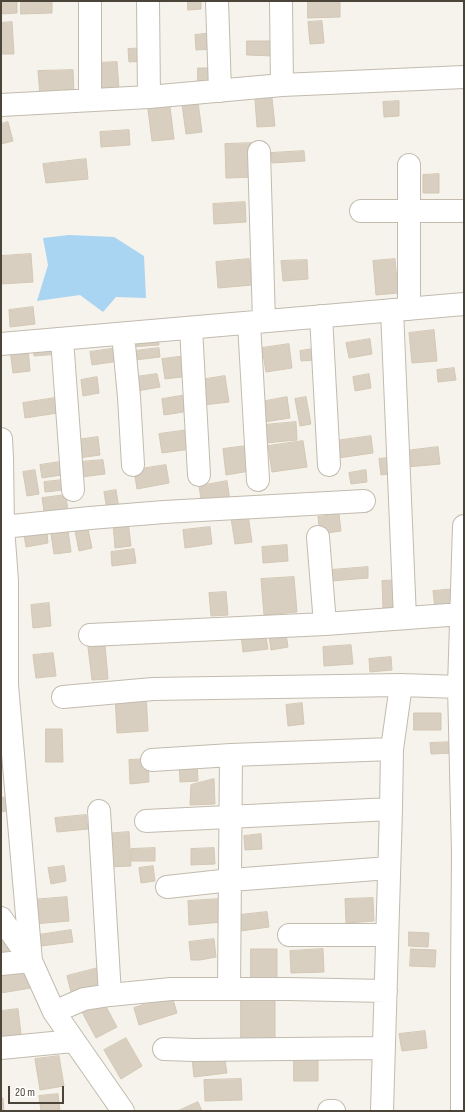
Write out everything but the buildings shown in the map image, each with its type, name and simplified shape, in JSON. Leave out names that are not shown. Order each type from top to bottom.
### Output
[{"type":"street","points":[[90,1],[90,100]]},
{"type":"street","points":[[148,1],[149,97]]},
{"type":"street","points":[[217,1],[220,91]]},
{"type":"street","points":[[281,1],[282,85]]},
{"type":"street","points":[[1,105],[149,97],[282,85],[464,77]]},
{"type":"street","points":[[258,480],[257,322],[259,152]]},
{"type":"street","points":[[405,618],[400,309],[409,210],[409,165]]},
{"type":"street","points":[[361,211],[464,211]]},
{"type":"street","points":[[1,344],[464,304]]},
{"type":"street","points":[[321,316],[329,465]]},
{"type":"street","points":[[190,328],[199,475]]},
{"type":"street","points":[[123,334],[130,397],[133,464]]},
{"type":"street","points":[[62,339],[73,490]]},
{"type":"street","points":[[1,439],[3,527],[8,581],[7,685],[31,960]]},
{"type":"street","points":[[3,527],[164,512],[364,501]]},
{"type":"street","points":[[462,1111],[463,852],[459,687],[464,526]]},
{"type":"street","points":[[318,537],[325,624]]},
{"type":"street","points":[[90,635],[325,624],[462,614]]},
{"type":"street","points":[[63,697],[153,689],[401,685],[459,687]]},
{"type":"street","points":[[382,1111],[392,749],[401,685]]},
{"type":"street","points":[[152,760],[231,755],[392,749]]},
{"type":"street","points":[[229,989],[231,755]]},
{"type":"street","points":[[146,821],[391,809]]},
{"type":"street","points":[[98,811],[110,995]]},
{"type":"street","points":[[167,887],[231,880],[389,868]]},
{"type":"street","points":[[1,918],[31,960],[54,1012],[123,1111]]},
{"type":"street","points":[[289,935],[387,935]]},
{"type":"street","points":[[1,964],[31,960]]},
{"type":"street","points":[[54,1012],[84,999],[171,988],[386,991]]},
{"type":"street","points":[[1,1048],[73,1041]]},
{"type":"street","points":[[164,1049],[383,1048]]},
{"type":"street","points":[[329,1111],[334,1111]]},
{"type":"water","points":[[69,235],[114,237],[144,256],[146,298],[116,297],[103,312],[80,295],[37,301],[48,265],[43,238]]}]
